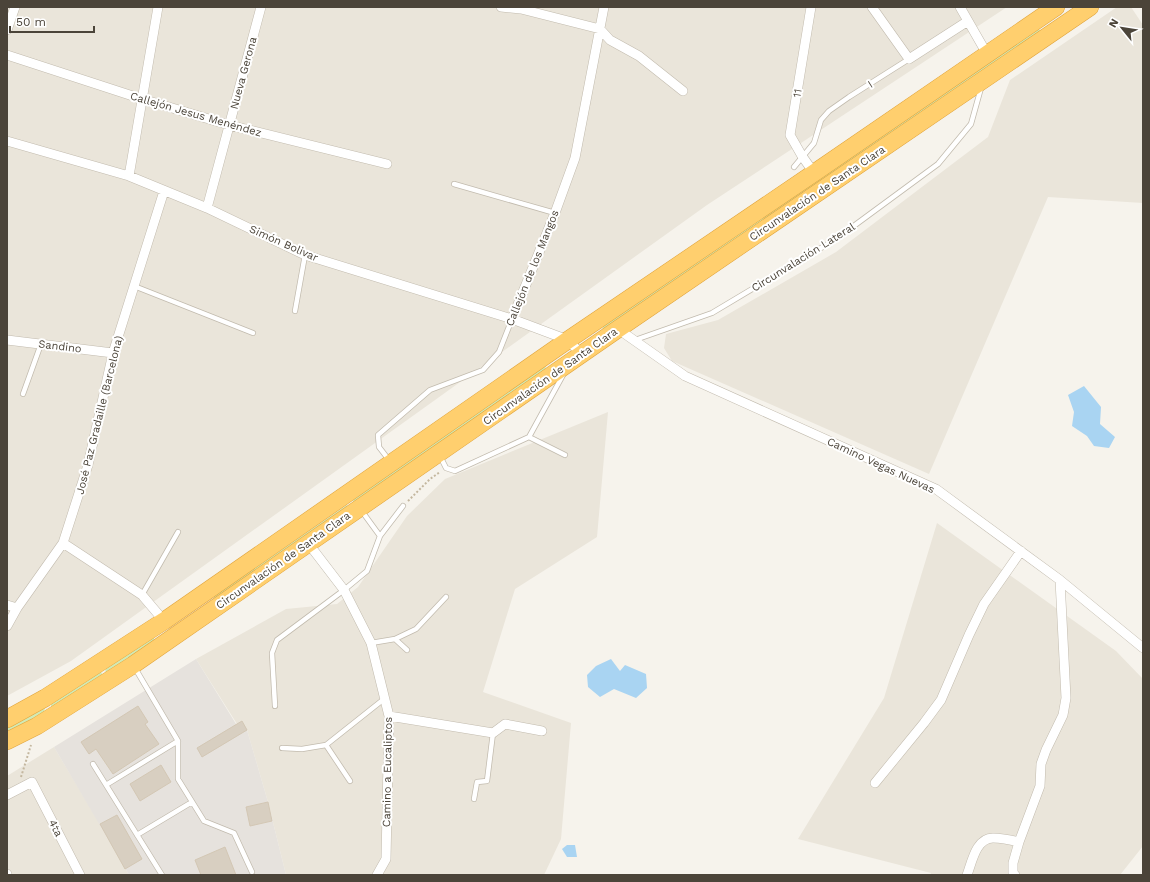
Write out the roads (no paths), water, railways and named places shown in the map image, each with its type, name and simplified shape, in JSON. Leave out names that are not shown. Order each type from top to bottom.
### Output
[{"type":"highway","name":"Circunvalación de Santa Clara","points":[[7,718],[45,698],[164,621],[568,340],[1056,7]]},
{"type":"highway","name":"Circunvalación de Santa Clara","points":[[7,740],[37,726],[133,664],[359,508],[442,460],[575,358],[1090,7]]},
{"type":"street","points":[[7,30],[15,7]]},
{"type":"street","points":[[128,176],[158,7]]},
{"type":"street","name":"Nueva Gerona","points":[[207,208],[261,7]]},
{"type":"street","points":[[501,7],[521,8],[600,28],[610,40],[639,56],[683,91]]},
{"type":"street","name":"Callejón de los Mangos","points":[[512,319],[555,213],[574,158],[604,7]]},
{"type":"street","name":"11","points":[[812,7],[790,135],[814,173]]},
{"type":"street","points":[[872,7],[909,60]]},
{"type":"street","points":[[960,7],[987,54]]},
{"type":"street","name":"I","points":[[909,60],[968,21]]},
{"type":"street","name":"Callejón Jesus Menéndez","points":[[7,55],[142,99],[229,125],[388,164]]},
{"type":"street","name":"Simón Bolivar","points":[[7,141],[128,176],[207,208],[305,255],[512,319],[568,340],[575,358]]},
{"type":"street","name":"José Paz Gradaille (Barcelona)","points":[[7,626],[17,608],[63,543],[88,465],[113,353],[164,191]]},
{"type":"street","name":"Camino Vegas Nuevas","points":[[618,329],[685,376],[936,489],[1060,580],[1143,648]]},
{"type":"street","name":"Sandino","points":[[7,340],[113,353]]},
{"type":"street","points":[[63,543],[142,596],[164,621]]},
{"type":"street","name":"Camino a Eucaliptos","points":[[308,543],[344,590],[371,643],[386,698],[389,716],[386,859],[377,875]]},
{"type":"street","points":[[875,783],[941,700],[984,604],[1021,551]]},
{"type":"street","points":[[1015,875],[1013,863],[1019,842],[1040,786],[1041,764],[1063,715],[1066,698],[1060,580]]},
{"type":"street","points":[[7,605],[17,608]]},
{"type":"street","points":[[389,716],[493,733],[504,724],[542,731]]},
{"type":"street","name":"4ta","points":[[7,795],[32,782],[80,875]]},
{"type":"street","points":[[966,875],[979,845],[985,840],[992,838],[1019,842]]},
{"type":"lane","name":"I","points":[[794,166],[814,143],[822,120],[829,111],[909,60]]},
{"type":"lane","name":"Circunvalación Lateral","points":[[634,340],[712,314],[836,239],[938,164],[971,124],[984,80]]},
{"type":"lane","points":[[454,184],[555,213]]},
{"type":"lane","points":[[295,312],[305,255]]},
{"type":"lane","points":[[134,286],[253,333]]},
{"type":"lane","name":"Callejón de los Mangos","points":[[391,463],[379,447],[378,435],[430,390],[483,370],[499,352],[512,319]]},
{"type":"lane","points":[[23,394],[41,344]]},
{"type":"lane","points":[[442,460],[455,471],[529,437],[575,358]]},
{"type":"lane","points":[[529,437],[565,455]]},
{"type":"lane","points":[[275,706],[272,654],[277,640],[344,590],[367,570],[380,536],[403,506]]},
{"type":"lane","points":[[359,508],[380,536]]},
{"type":"lane","points":[[142,596],[178,532]]},
{"type":"lane","points":[[371,643],[395,639],[416,629],[446,597]]},
{"type":"lane","points":[[395,639],[407,650]]},
{"type":"lane","points":[[133,664],[178,741],[178,779],[204,821],[234,833],[252,872]]},
{"type":"lane","points":[[282,748],[302,749],[326,745],[386,698]]},
{"type":"lane","points":[[474,799],[477,782],[487,781],[493,733]]},
{"type":"lane","points":[[106,785],[178,741]]},
{"type":"lane","points":[[326,745],[350,781]]},
{"type":"lane","points":[[93,764],[162,875]]},
{"type":"lane","points":[[137,835],[192,802]]},
{"type":"water","points":[[1084,386],[1101,407],[1100,424],[1115,437],[1109,448],[1094,446],[1087,436],[1072,426],[1074,412],[1068,395]]},
{"type":"water","points":[[611,659],[620,671],[625,665],[646,674],[647,688],[636,698],[614,689],[600,697],[588,687],[587,675],[596,666]]},
{"type":"water","points":[[567,845],[575,845],[577,857],[567,857],[562,849]]}]
